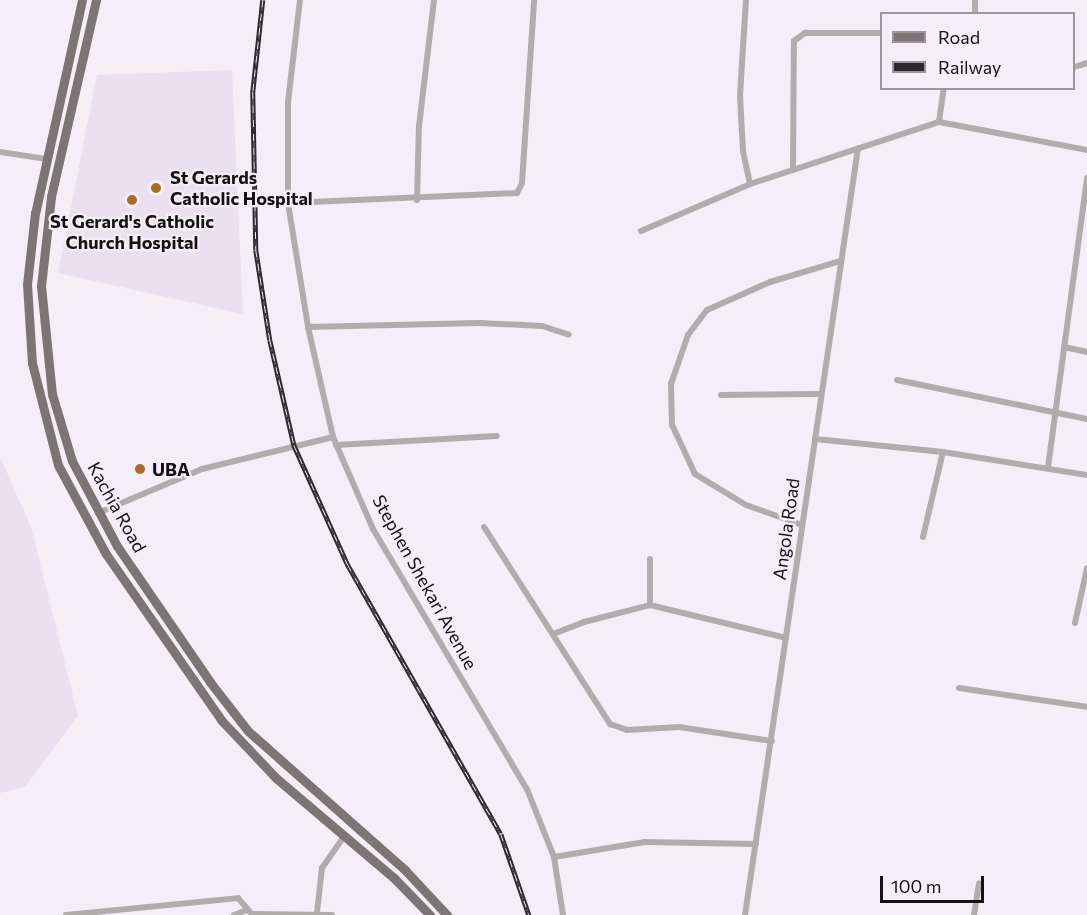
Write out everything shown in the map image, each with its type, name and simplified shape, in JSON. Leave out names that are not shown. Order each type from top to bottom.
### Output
[{"type":"main road","name":"Kachia Road","points":[[82,0],[29,252],[28,327],[38,395],[58,465],[106,555],[198,690],[254,757],[430,915]]},
{"type":"main road","name":"Kachia Road","points":[[96,0],[51,197],[41,286],[52,394],[72,461],[98,513],[210,682],[248,731],[405,870],[447,915]]},
{"type":"street","name":"Stephen Shekari Avenue","points":[[300,0],[288,102],[288,203],[308,327],[333,437],[373,529],[527,789],[554,857],[563,915]]},
{"type":"street","points":[[417,200],[419,126],[434,0]]},
{"type":"street","points":[[288,203],[512,195],[520,190],[534,0]]},
{"type":"street","points":[[746,0],[740,96],[743,151],[750,184]]},
{"type":"street","points":[[793,170],[794,41],[805,33],[880,33]]},
{"type":"street","points":[[939,122],[944,90]]},
{"type":"street","points":[[642,231],[750,184],[939,122],[1087,150]]},
{"type":"street","name":"Angola Road","points":[[745,915],[858,148]]},
{"type":"street","points":[[0,152],[47,159]]},
{"type":"street","points":[[1048,467],[1084,221],[1087,178]]},
{"type":"street","points":[[802,525],[746,505],[695,474],[672,425],[671,384],[688,335],[707,310],[770,282],[841,261]]},
{"type":"street","points":[[308,327],[479,323],[542,326],[569,335]]},
{"type":"street","points":[[1064,347],[1087,352]]},
{"type":"street","points":[[897,380],[1087,419]]},
{"type":"street","points":[[721,395],[821,394]]},
{"type":"street","points":[[336,445],[497,436]]},
{"type":"street","points":[[98,513],[202,469],[333,437]]},
{"type":"street","points":[[815,439],[943,452],[1087,475]]},
{"type":"street","points":[[923,537],[943,452]]},
{"type":"street","points":[[484,527],[610,724],[617,728],[679,727],[772,741]]},
{"type":"street","points":[[650,559],[650,605]]},
{"type":"street","points":[[1075,623],[1087,568]]},
{"type":"street","points":[[554,634],[584,622],[650,605],[786,638]]},
{"type":"street","points":[[958,688],[1087,707]]},
{"type":"street","points":[[317,912],[322,868],[344,836]]},
{"type":"street","points":[[554,857],[645,842],[756,844]]},
{"type":"street","points":[[974,915],[979,883]]},
{"type":"street","points":[[66,915],[238,898],[247,910],[259,915],[317,912],[332,915]]},
{"type":"street","points":[[234,915],[247,910]]},
{"type":"shaded area","name":"St Gerards Catholic Hospital","points":[[232,70],[243,314],[58,273],[97,75]]},
{"type":"shaded area","points":[[0,457],[31,527],[78,716],[25,787],[0,793]]},
{"type":"railway","points":[[263,0],[253,92],[256,250],[270,340],[294,445],[348,565],[501,834],[529,915]]},
{"type":"place","name":"St Gerards Catholic Hospital","points":[[156,188]]},
{"type":"place","name":"St Gerard's Catholic Church Hospital","points":[[132,200]]},
{"type":"place","name":"UBA","points":[[140,469]]}]
